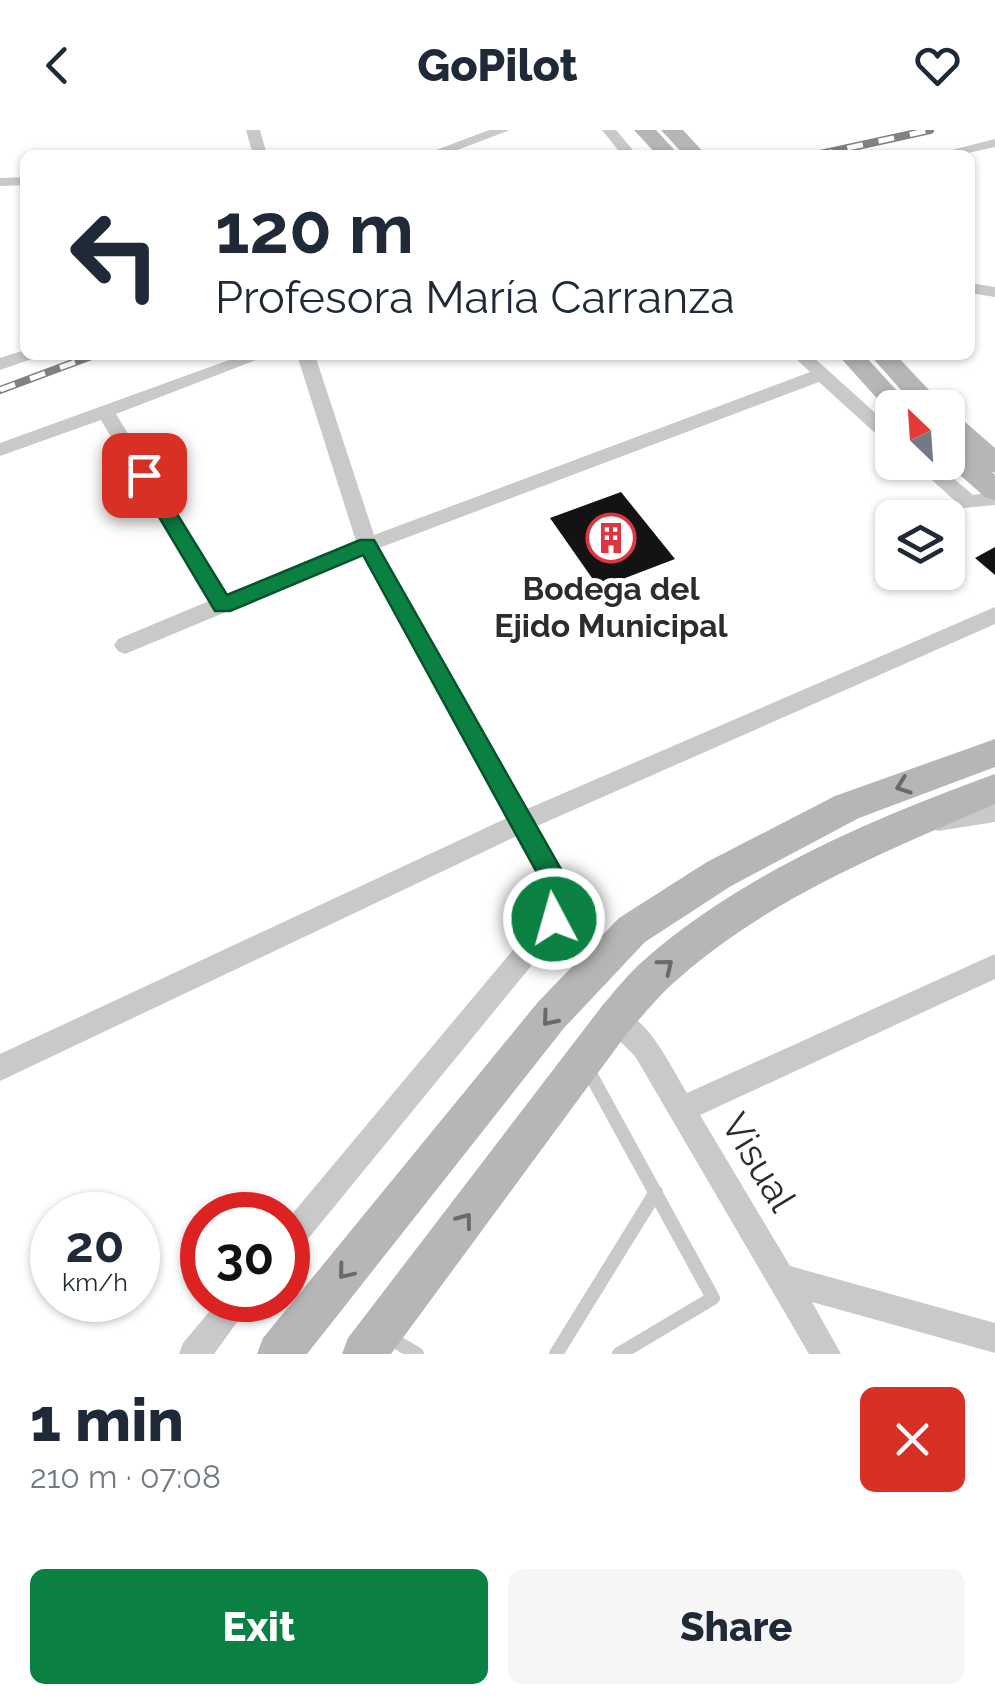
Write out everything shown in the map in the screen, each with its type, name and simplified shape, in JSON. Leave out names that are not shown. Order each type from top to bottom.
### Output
[{"type":"main road","points":[[644,130],[665,150]]},
{"type":"main road","points":[[671,130],[691,150]]},
{"type":"main road","points":[[855,360],[883,390]]},
{"type":"main road","points":[[887,360],[916,390]]},
{"type":"main road","points":[[965,436],[995,463]]},
{"type":"main road","points":[[965,464],[995,490]]},
{"type":"main road","points":[[279,1354],[552,1015],[632,930],[719,874],[847,807],[995,754]]},
{"type":"main road","points":[[372,1343],[615,1019],[658,972],[742,910],[910,824],[995,789]]},
{"type":"street","points":[[445,150],[503,130]]},
{"type":"street","points":[[609,130],[626,150]]},
{"type":"street","points":[[962,150],[995,143]]},
{"type":"street","points":[[0,450],[246,360]]},
{"type":"street","points":[[308,360],[367,545],[553,879],[560,900],[554,919],[310,1214]]},
{"type":"street","points":[[807,360],[875,423]]},
{"type":"street","points":[[124,645],[367,545],[820,374]]},
{"type":"street","points":[[104,410],[222,605]]},
{"type":"street","points":[[943,480],[970,502],[995,498]]},
{"type":"street","points":[[0,1068],[522,822],[995,616]]},
{"type":"street","points":[[910,824],[995,812]]},
{"type":"street","points":[[682,1110],[995,966]]},
{"type":"street","name":"Visual","points":[[615,1019],[644,1047],[826,1354]]},
{"type":"street","points":[[781,1278],[995,1338]]},
{"type":"street","points":[[194,1354],[220,1322]]},
{"type":"lane","points":[[584,1062],[713,1298],[620,1354]]},
{"type":"lane","points":[[556,1354],[656,1192]]},
{"type":"lane","points":[[372,1343],[417,1354]]},
{"type":"building","name":"Bodega del Ejido Municipal","points":[[621,492],[675,559],[599,588],[550,518]]},
{"type":"building","points":[[995,547],[995,575],[975,558]]},
{"type":"railway","points":[[839,150],[930,130]]},
{"type":"railway","points":[[0,390],[81,360]]},
{"type":"place","name":"Bodega del Ejido Municipal","points":[[611,538]]},
{"type":"route","points":[[144,475],[222,605],[367,545],[553,879],[560,900],[554,919]]}]
